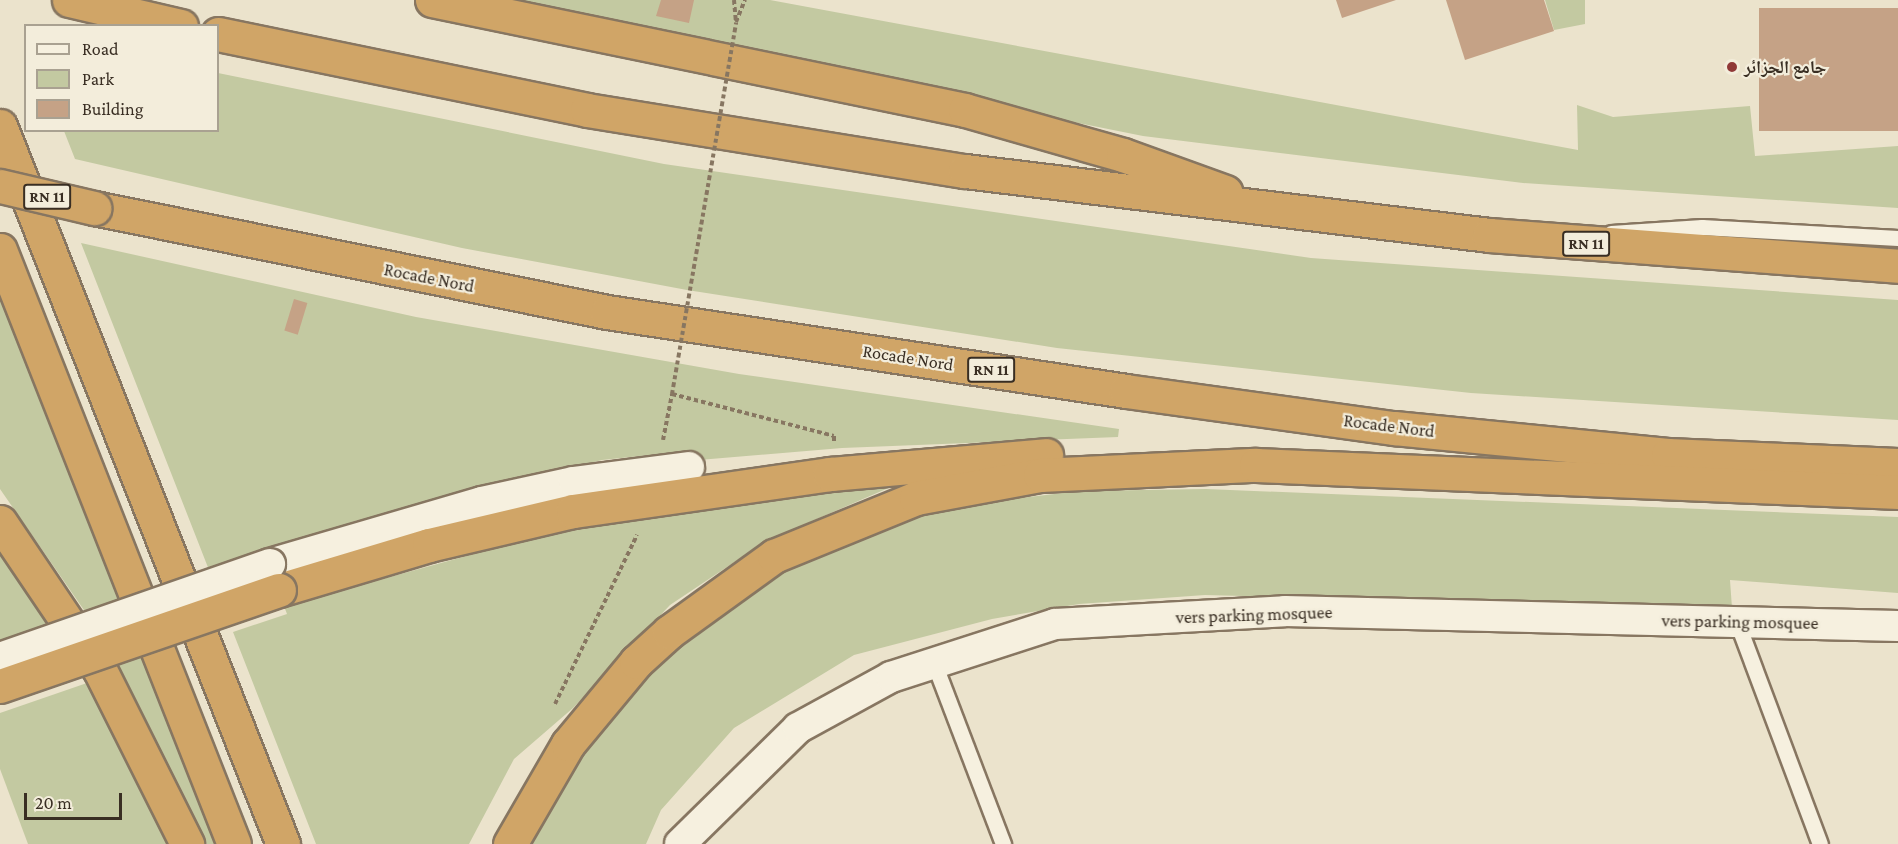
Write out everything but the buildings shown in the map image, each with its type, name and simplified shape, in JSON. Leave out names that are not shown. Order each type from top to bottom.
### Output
[{"type":"highway","points":[[69,0],[172,24]]},
{"type":"highway","points":[[432,0],[965,110],[1123,155],[1274,212]]},
{"type":"highway","name":"RN 11","points":[[219,34],[787,145],[1274,212],[1567,242],[1898,266]]},
{"type":"highway","points":[[0,126],[283,844]]},
{"type":"highway","name":"Rocade Nord","points":[[0,186],[94,208],[586,309],[1126,391],[1394,428],[1668,455],[1898,465]]},
{"type":"highway","points":[[0,250],[234,844]]},
{"type":"highway","points":[[0,686],[274,577],[429,545],[657,477],[1046,454],[1898,492]]},
{"type":"highway","points":[[510,844],[568,744],[636,662],[711,597],[774,556],[865,515],[959,488],[1040,475],[1256,465]]},
{"type":"highway","points":[[0,522],[100,670],[187,844]]},
{"type":"street","points":[[657,477],[689,467]]},
{"type":"street","points":[[0,658],[274,577]]},
{"type":"street","name":"vers parking mosquee","points":[[680,844],[798,728],[891,677],[1055,624],[1286,611],[1898,626]]},
{"type":"lane","points":[[1567,242],[1637,228],[1702,226],[1898,238]]},
{"type":"lane","points":[[1737,622],[1820,844]]},
{"type":"lane","points":[[934,663],[1003,844]]},
{"type":"path","points":[[734,0],[736,22]]},
{"type":"path","points":[[568,744],[552,712],[657,477],[736,22],[745,0]]},
{"type":"path","points":[[672,394],[834,436]]},
{"type":"green space","points":[[466,0],[770,0],[1578,150],[1577,105],[1613,117],[1750,106],[1755,156],[1898,146],[1898,208],[1523,183],[1143,136]]},
{"type":"green space","points":[[1545,0],[1585,0],[1585,24],[1554,30]]},
{"type":"green space","points":[[219,73],[664,164],[1311,258],[1898,300],[1898,420],[1471,393],[1057,348],[687,290],[462,248],[75,159],[64,132],[219,132]]},
{"type":"green space","points":[[81,243],[416,317],[739,374],[1119,429],[1118,437],[842,448],[649,463],[650,455],[602,460],[355,521],[209,570]]},
{"type":"green space","points":[[0,298],[217,844],[207,844],[102,636],[0,489]]},
{"type":"green space","points":[[893,479],[893,486],[766,541],[670,605],[573,708],[514,759],[469,844],[316,844],[233,632],[287,614],[284,606],[503,546],[623,519]]},
{"type":"green space","points":[[1206,489],[1898,517],[1898,593],[1730,580],[1732,608],[1205,595],[1079,604],[992,619],[854,655],[734,728],[661,810],[646,844],[529,844],[572,762],[620,704],[683,640],[789,568],[910,518],[994,501],[1080,491]]},
{"type":"green space","points":[[0,552],[51,624],[0,642]]},
{"type":"green space","points":[[87,683],[169,844],[28,844],[0,769],[0,713]]},
{"type":"place","name":"جامع الجزائر","points":[[1732,67]]}]
